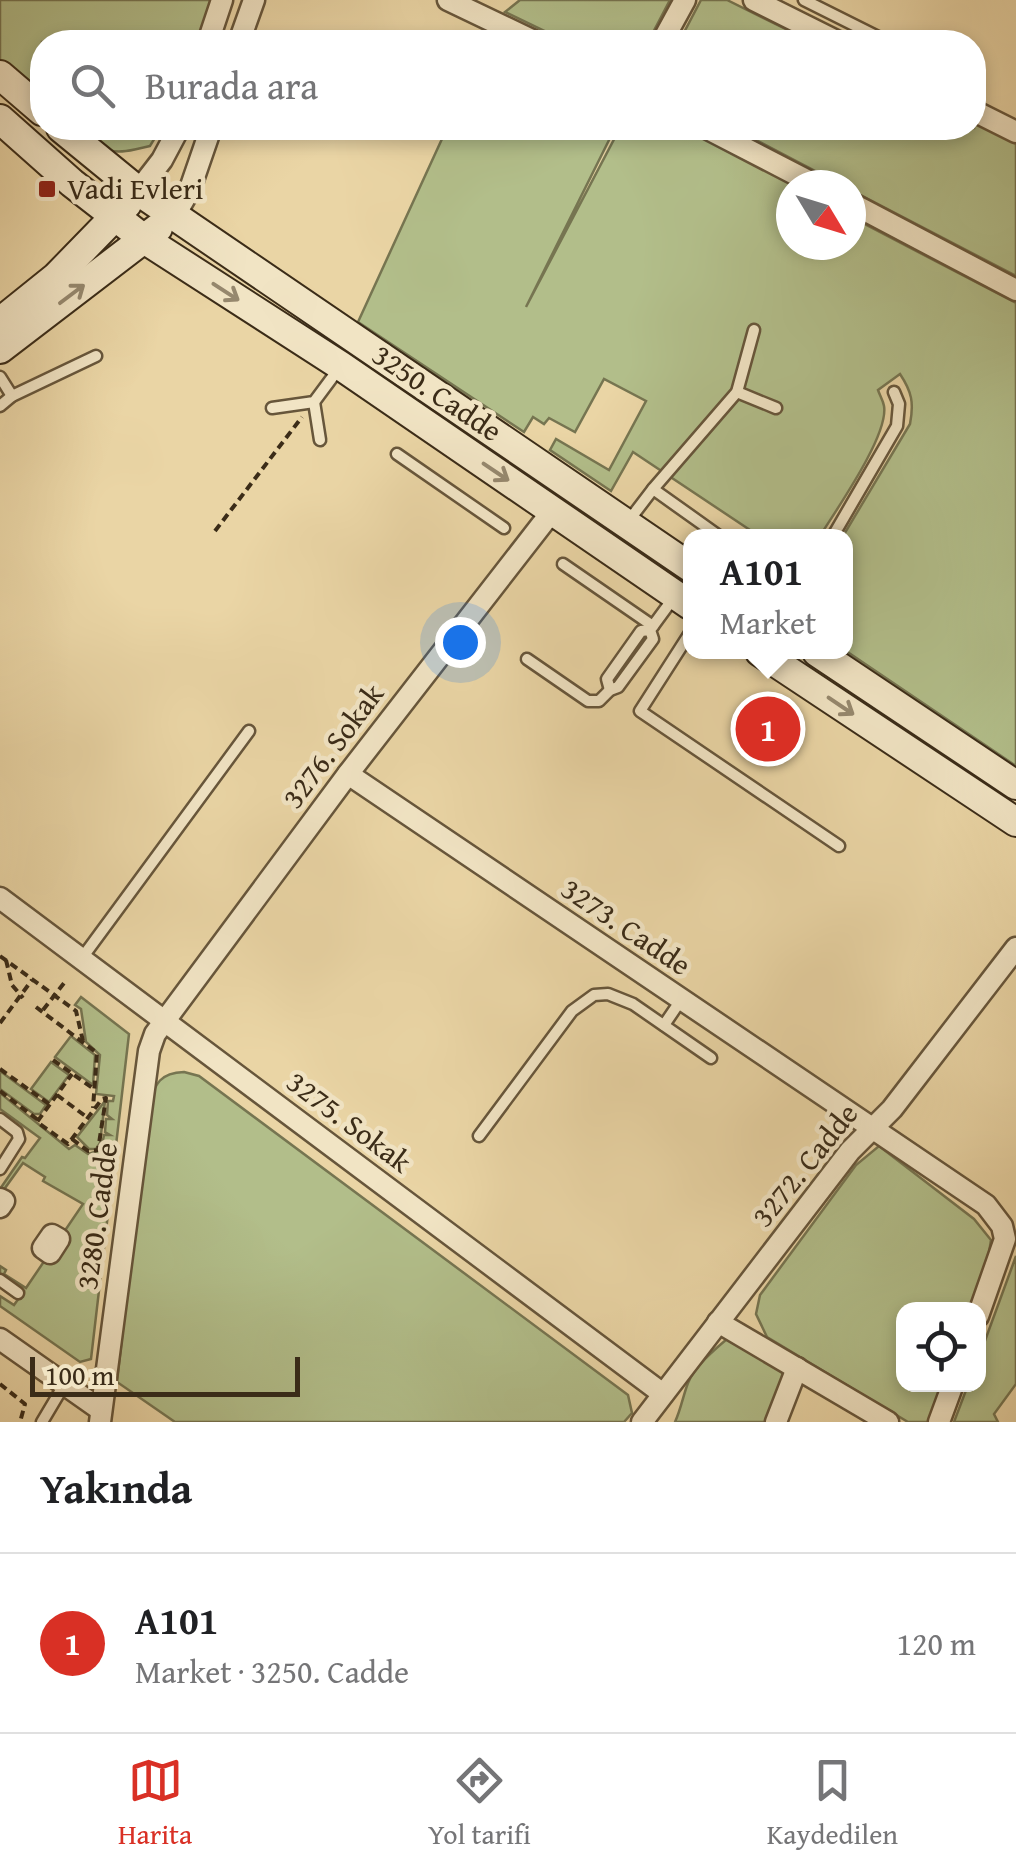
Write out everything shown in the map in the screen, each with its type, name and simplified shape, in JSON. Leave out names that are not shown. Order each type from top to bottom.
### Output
[{"type":"street","points":[[212,30],[222,0]]},
{"type":"street","points":[[244,30],[254,0]]},
{"type":"street","points":[[448,0],[511,30]]},
{"type":"street","points":[[668,30],[684,0]]},
{"type":"street","points":[[754,0],[814,30]]},
{"type":"street","points":[[0,75],[30,101]]},
{"type":"street","points":[[986,117],[1016,132]]},
{"type":"street","name":"3250. Cadde","points":[[0,119],[144,239],[341,366],[683,600]]},
{"type":"street","name":"3250. Cadde","points":[[76,140],[138,191],[683,562]]},
{"type":"street","points":[[0,322],[56,277],[115,217],[138,191],[172,140]]},
{"type":"street","points":[[0,349],[175,214],[190,188],[207,140]]},
{"type":"street","points":[[729,140],[787,170]]},
{"type":"street","points":[[866,211],[1016,290]]},
{"type":"street","points":[[553,510],[570,486]]},
{"type":"street","name":"3276. Sokak","points":[[164,1021],[348,774],[553,510]]},
{"type":"street","points":[[771,659],[1016,822]]},
{"type":"street","points":[[827,659],[1016,785]]},
{"type":"street","name":"3273. Cadde","points":[[348,774],[986,1205],[1002,1226],[1003,1249],[983,1302]]},
{"type":"street","name":"3275. Sokak","points":[[0,898],[663,1394]]},
{"type":"street","name":"3272. Cadde","points":[[642,1422],[1016,948]]},
{"type":"street","name":"3280. Cadde","points":[[101,1416],[149,1051],[164,1021]]},
{"type":"street","points":[[0,1198],[4,1202],[0,1207]]},
{"type":"street","points":[[718,1322],[888,1422]]},
{"type":"street","points":[[0,1339],[65,1384],[101,1416]]},
{"type":"street","points":[[776,1422],[797,1368]]},
{"type":"street","points":[[939,1422],[950,1392]]},
{"type":"lane","points":[[804,0],[864,30]]},
{"type":"lane","points":[[626,524],[737,392],[754,330]]},
{"type":"lane","points":[[0,406],[12,396],[96,356]]},
{"type":"lane","points":[[272,408],[314,402],[341,366]]},
{"type":"lane","points":[[0,377],[12,396]]},
{"type":"lane","points":[[737,392],[776,408]]},
{"type":"lane","points":[[837,529],[897,426],[894,392]]},
{"type":"lane","points":[[314,402],[320,440]]},
{"type":"lane","points":[[397,454],[504,528]]},
{"type":"lane","points":[[653,489],[709,529]]},
{"type":"lane","points":[[563,564],[651,628]]},
{"type":"lane","points":[[528,659],[588,701],[599,700],[610,690],[608,679],[641,631],[651,628],[683,600]]},
{"type":"lane","points":[[683,644],[640,711],[839,846]]},
{"type":"lane","points":[[81,959],[249,731]]},
{"type":"lane","points":[[479,1136],[572,1012],[594,994],[608,994],[634,1004],[711,1058]]},
{"type":"lane","points":[[664,1026],[681,1000]]},
{"type":"lane","points":[[0,1119],[19,1136],[0,1169]]},
{"type":"lane","points":[[0,1280],[18,1293]]},
{"type":"lane","points":[[42,1422],[65,1384]]},
{"type":"path","points":[[215,531],[314,402]]},
{"type":"path","points":[[0,956],[78,1013],[84,1043]]},
{"type":"path","points":[[6,960],[12,985],[22,997]]},
{"type":"path","points":[[0,971],[7,969]]},
{"type":"path","points":[[0,1024],[3,1013],[22,997],[32,980]]},
{"type":"path","points":[[41,1013],[64,983]]},
{"type":"path","points":[[36,1007],[98,1056],[90,1116]]},
{"type":"path","points":[[53,1060],[94,1090]]},
{"type":"path","points":[[0,1068],[50,1105]]},
{"type":"path","points":[[38,1120],[72,1074]]},
{"type":"path","points":[[0,1091],[65,1144],[106,1098],[100,1148],[88,1152],[72,1140]]},
{"type":"path","points":[[57,1095],[90,1116]]},
{"type":"path","points":[[0,1384],[25,1404],[20,1422]]},
{"type":"green space","points":[[0,0],[220,0],[211,30],[30,30],[30,88],[0,62]]},
{"type":"green space","points":[[520,0],[670,0],[654,30],[542,30],[505,12]]},
{"type":"green space","points":[[701,0],[727,0],[788,30],[685,30]]},
{"type":"green space","points":[[986,128],[1016,144],[1016,276],[866,198],[866,170],[813,170],[756,140],[986,140]]},
{"type":"green space","points":[[91,140],[154,140],[150,146],[117,152]]},
{"type":"green space","points":[[441,140],[609,140],[526,307],[614,140],[711,140],[776,175],[776,260],[866,260],[866,225],[1016,303],[1016,766],[853,656],[853,529],[847,529],[910,424],[911,398],[900,374],[878,390],[884,406],[878,435],[824,529],[748,529],[633,452],[611,491],[550,450],[556,439],[609,470],[646,401],[604,379],[575,432],[549,418],[544,424],[533,417],[524,432],[358,322]]},
{"type":"green space","points":[[81,997],[129,1034],[91,1359],[80,1362],[0,1306],[0,1296],[14,1305],[24,1291],[0,1275],[0,1266],[6,1270],[4,1274],[26,1288],[83,1204],[43,1181],[45,1177],[23,1163],[0,1195],[0,1189],[22,1157],[40,1138],[0,1109],[0,1093],[69,1149],[75,1145],[88,1154],[101,1150],[104,1135],[110,1135],[105,1132],[106,1119],[112,1119],[107,1115],[108,1101],[113,1101],[114,1096],[96,1094],[100,1055],[86,1042],[81,1009],[75,1005]]},
{"type":"green space","points":[[71,1036],[95,1055],[93,1085],[55,1057]]},
{"type":"green space","points":[[51,1062],[69,1075],[49,1102],[31,1089]]},
{"type":"green space","points":[[0,1071],[46,1105],[40,1114],[34,1114],[0,1089]]},
{"type":"green space","points":[[184,1072],[199,1076],[628,1395],[632,1413],[624,1422],[175,1422],[117,1382],[148,1104],[160,1080]]},
{"type":"green space","points":[[105,1101],[100,1143],[96,1149],[89,1149],[77,1137]]},
{"type":"green space","points":[[879,1146],[974,1219],[991,1240],[985,1278],[976,1302],[896,1302],[896,1392],[941,1392],[930,1422],[908,1422],[767,1337],[756,1314],[760,1295],[856,1165]]},
{"type":"green space","points":[[1016,1256],[1016,1384],[994,1414],[998,1422],[954,1422],[965,1392],[986,1392],[986,1338]]},
{"type":"green space","points":[[727,1339],[787,1373],[768,1422],[675,1422],[691,1377]]},
{"type":"place","name":"Vadi Evleri","points":[[47,189]]},
{"type":"place","name":"A101","points":[[768,729]]}]
